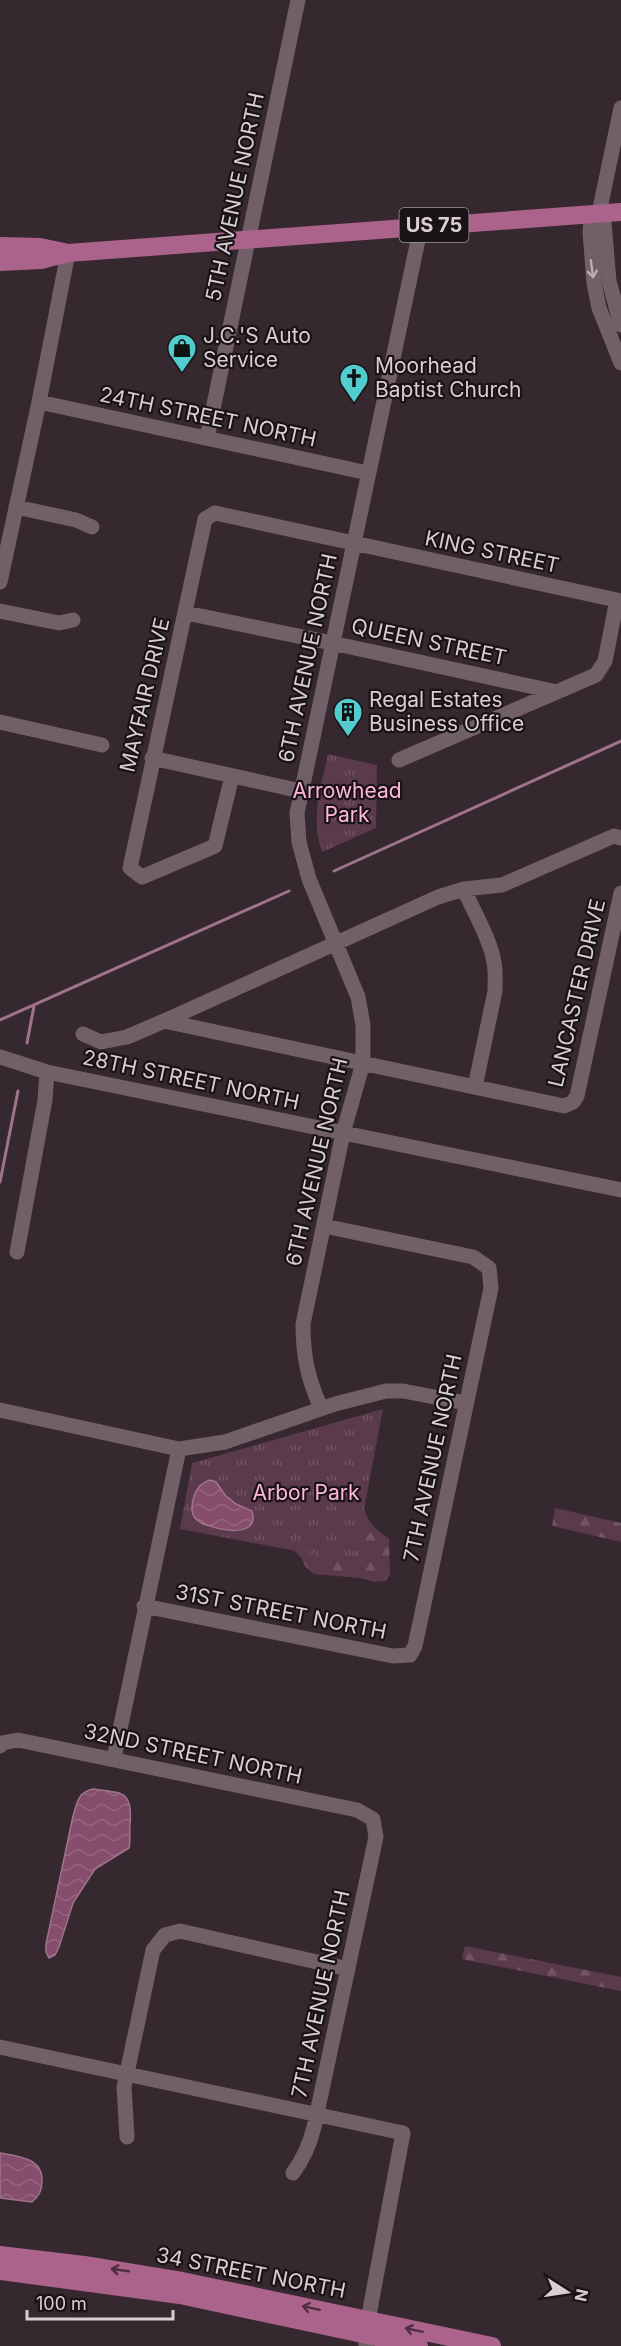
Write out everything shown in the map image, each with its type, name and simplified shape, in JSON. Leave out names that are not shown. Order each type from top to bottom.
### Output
[{"type":"main road","name":"US 75","points":[[0,261],[40,260],[68,253],[621,212]]},
{"type":"main road","name":"US 75","points":[[0,246],[40,247],[68,253]]},
{"type":"main road","name":"34 STREET NORTH","points":[[0,2255],[134,2272],[365,2337],[492,2346]]},
{"type":"main road","points":[[0,2271],[180,2295],[365,2337],[419,2346]]},
{"type":"street","name":"5TH AVENUE NORTH","points":[[207,438],[298,0]]},
{"type":"street","points":[[621,108],[599,213],[591,222],[590,232],[594,283],[602,317],[621,363]]},
{"type":"street","points":[[599,213],[604,222],[609,281],[621,325]]},
{"type":"street","name":"6TH AVENUE NORTH","points":[[321,1408],[309,1380],[303,1346],[303,1324],[343,1133],[363,1063],[363,1025],[358,997],[309,879],[298,842],[297,813],[421,226]]},
{"type":"street","points":[[0,582],[68,253]]},
{"type":"street","name":"24TH STREET NORTH","points":[[39,402],[368,473]]},
{"type":"street","points":[[16,507],[75,520],[92,527]]},
{"type":"street","name":"MAYFAIR DRIVE","points":[[232,776],[215,846],[142,877],[130,868],[205,519],[214,513],[354,544]]},
{"type":"street","name":"KING STREET","points":[[354,544],[619,601]]},
{"type":"street","points":[[399,760],[596,675],[601,671],[605,661],[619,601]]},
{"type":"street","points":[[0,611],[59,623],[73,620]]},
{"type":"street","name":"QUEEN STREET","points":[[186,613],[557,692]]},
{"type":"street","points":[[0,722],[102,745]]},
{"type":"street","points":[[152,758],[301,791]]},
{"type":"street","points":[[83,1034],[101,1041],[127,1037],[438,897],[464,889],[502,885],[614,836],[621,838]]},
{"type":"street","points":[[464,889],[492,955],[495,976],[495,991],[475,1087]]},
{"type":"street","name":"LANCASTER DRIVE","points":[[164,1021],[564,1106],[573,1102],[577,1096],[621,892]]},
{"type":"street","name":"28TH STREET NORTH","points":[[0,1057],[47,1072],[621,1190]]},
{"type":"street","points":[[17,1252],[45,1100],[47,1072]]},
{"type":"street","name":"7TH AVENUE NORTH","points":[[324,1226],[473,1257],[489,1268],[491,1288],[415,1646],[410,1655]]},
{"type":"street","points":[[0,1410],[179,1449],[225,1442],[321,1408],[386,1391],[403,1391],[466,1403]]},
{"type":"street","points":[[114,1758],[144,1606],[179,1449]]},
{"type":"street","name":"31ST STREET NORTH","points":[[144,1606],[393,1656],[410,1655]]},
{"type":"street","name":"32ND STREET NORTH","points":[[1,1744],[18,1740],[114,1758],[357,1810],[373,1819]]},
{"type":"street","name":"7TH AVENUE NORTH","points":[[293,2173],[310,2144],[317,2114],[376,1838],[373,1819]]},
{"type":"street","points":[[127,2137],[124,2087],[153,1950],[165,1935],[180,1931],[348,1969]]},
{"type":"street","points":[[0,2047],[404,2133],[365,2337]]},
{"type":"green space","name":"Arrowhead Park","points":[[328,754],[377,765],[376,828],[322,852],[317,815]]},
{"type":"green space","name":"Arbor Park","points":[[383,1409],[354,1562],[180,1529],[192,1463]]},
{"type":"green space","points":[[362,1496],[370,1521],[389,1539],[390,1575],[385,1581],[375,1582],[360,1578],[314,1574],[305,1566],[301,1557],[284,1542]]},
{"type":"green space","points":[[555,1508],[621,1523],[621,1542],[552,1526]]},
{"type":"green space","points":[[465,1946],[621,1977],[621,1991],[462,1959]]},
{"type":"water","points":[[210,1480],[216,1482],[225,1495],[236,1504],[252,1511],[253,1521],[248,1527],[240,1530],[219,1529],[200,1522],[193,1516],[194,1496],[200,1486]]},
{"type":"water","points":[[93,1789],[118,1793],[127,1799],[130,1805],[129,1848],[95,1869],[73,1903],[55,1955],[49,1958],[46,1944],[73,1816],[81,1795]]},
{"type":"water","points":[[0,2153],[28,2160],[38,2167],[41,2173],[41,2188],[32,2202],[0,2198]]},
{"type":"waterway","points":[[334,871],[621,741]]},
{"type":"waterway","points":[[0,1020],[289,891]]},
{"type":"waterway","points":[[27,1043],[34,1006]]},
{"type":"waterway","points":[[0,1182],[18,1091]]},
{"type":"place","name":"J.C.'S Auto Service","points":[[182,374]]},
{"type":"place","name":"Moorhead Baptist Church","points":[[354,404]]},
{"type":"place","name":"Regal Estates Business Office","points":[[348,738]]}]
